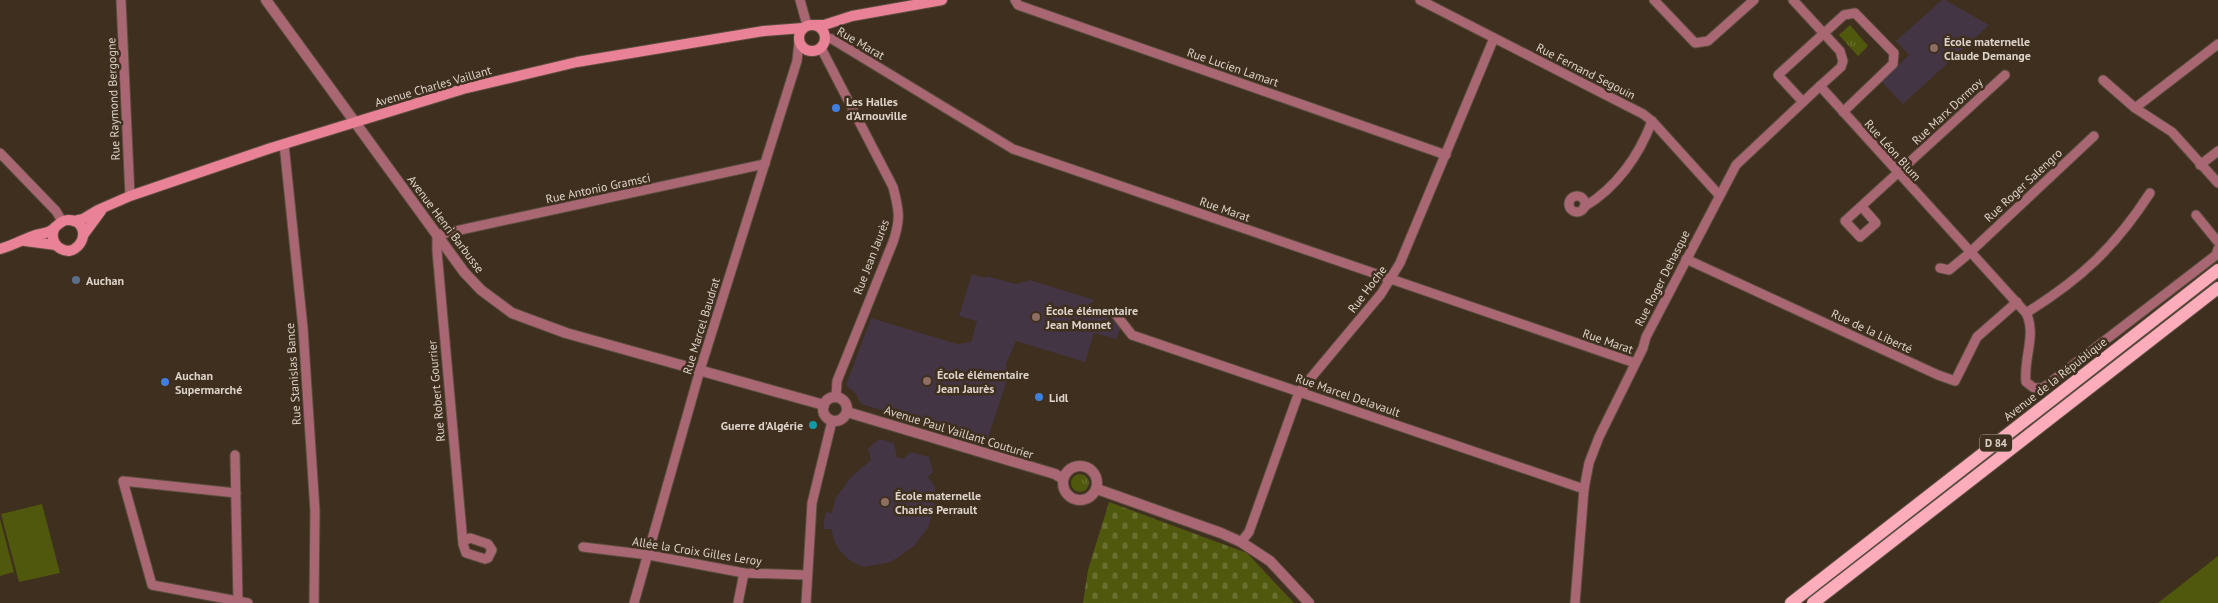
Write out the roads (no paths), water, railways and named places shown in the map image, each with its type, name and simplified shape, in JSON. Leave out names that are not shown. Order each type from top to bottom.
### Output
[{"type":"main road","name":"Avenue Charles Vaillant","points":[[74,221],[83,219],[130,196],[284,144],[440,95],[546,68],[776,30],[822,26],[830,32],[857,15],[942,0]]},
{"type":"main road","points":[[776,30],[799,42],[807,50],[815,51],[821,48],[830,32],[809,26],[799,34],[799,42]]},
{"type":"main road","name":"Avenue Charles Vaillant","points":[[84,234],[107,206]]},
{"type":"main road","points":[[1,249],[50,231],[58,224],[74,221],[82,228],[84,234],[81,244],[73,250],[62,250],[56,245],[52,237],[58,224]]},
{"type":"main road","points":[[19,242],[32,240],[56,245]]},
{"type":"main road","name":"Avenue de la République","points":[[1792,603],[2218,270]]},
{"type":"main road","name":"D 84","points":[[1813,603],[2218,288]]},
{"type":"street","name":"Rue Raymond Bergogne","points":[[121,0],[130,196]]},
{"type":"street","name":"Avenue Henri Barbusse","points":[[266,0],[437,236],[481,290],[512,313],[566,333],[824,406]]},
{"type":"street","points":[[800,0],[809,26]]},
{"type":"street","name":"Rue Lucien Lamart","points":[[1014,0],[1018,5],[1446,155]]},
{"type":"street","name":"Rue Fernand Segouin","points":[[1420,0],[1643,114],[1652,121],[1719,195]]},
{"type":"street","points":[[1654,0],[1694,43],[1708,41],[1754,0]]},
{"type":"street","points":[[1792,0],[1840,51],[1843,61],[1841,67],[1820,86]]},
{"type":"street","points":[[1803,102],[1778,75],[1844,15],[1855,13],[1894,52],[1893,64],[1843,112]]},
{"type":"street","name":"Rue Marat","points":[[830,32],[1013,149],[1635,363]]},
{"type":"street","name":"Rue Hoche","points":[[1241,542],[1249,532],[1299,392],[1392,279],[1494,38]]},
{"type":"street","name":"Rue Marcel Baudrat","points":[[634,603],[700,370],[798,58],[799,42]]},
{"type":"street","points":[[2135,108],[2218,44]]},
{"type":"street","name":"Rue Jean Jaurès","points":[[821,48],[893,187],[900,210],[899,226],[837,381],[836,397]]},
{"type":"street","points":[[798,58],[802,52],[807,50]]},
{"type":"street","name":"Rue Marx Dormoy","points":[[1862,207],[2006,75]]},
{"type":"street","points":[[2103,80],[2135,108],[2172,132],[2218,183]]},
{"type":"street","name":"Rue Roger Dehasque","points":[[1575,603],[1584,489],[1590,463],[1599,437],[1650,328],[1719,195],[1742,158],[1820,86]]},
{"type":"street","name":"Rue Léon Blum","points":[[1820,86],[2026,313]]},
{"type":"street","points":[[1584,207],[1594,202],[1626,171],[1652,121]]},
{"type":"street","name":"Rue Roger Salengro","points":[[1940,268],[1949,270],[1970,253],[2094,136]]},
{"type":"street","name":"Rue Stanislas Bance","points":[[284,144],[303,328],[315,511],[314,603]]},
{"type":"street","points":[[2200,164],[2218,151]]},
{"type":"street","points":[[0,153],[56,211],[58,224]]},
{"type":"street","name":"Rue Antonio Gramsci","points":[[437,236],[765,164]]},
{"type":"street","points":[[2150,193],[2133,219],[2098,260],[2058,294],[2026,313],[2031,324],[2025,373],[2026,382],[2034,388],[2043,388],[2216,255],[2218,249]]},
{"type":"street","points":[[2196,215],[2218,242]]},
{"type":"street","name":"Rue Robert Gourrier","points":[[437,236],[463,544]]},
{"type":"street","name":"Rue de la Liberté","points":[[1686,259],[1929,371],[1955,381],[1976,337],[2017,302]]},
{"type":"street","name":"Rue Marcel Delavault","points":[[1114,312],[1132,334],[1584,489]]},
{"type":"street","points":[[836,397],[844,400],[847,412],[843,419],[832,421],[824,413],[824,406],[828,399],[836,397]]},
{"type":"street","name":"Avenue Paul Vaillant Couturier","points":[[847,412],[1046,471],[1063,479]]},
{"type":"street","points":[[806,603],[812,503],[832,421]]},
{"type":"street","points":[[235,455],[238,602]]},
{"type":"street","points":[[1074,467],[1086,467],[1097,478],[1097,489],[1086,500],[1076,500],[1067,495],[1064,490],[1063,479],[1069,470],[1074,467]]},
{"type":"street","points":[[236,493],[123,481],[152,585],[248,603]]},
{"type":"street","points":[[1097,489],[1221,532],[1241,542],[1270,561],[1309,603]]},
{"type":"street","name":"Allée la Croix Gilles Leroy","points":[[583,547],[649,555],[744,573],[807,575]]},
{"type":"street","points":[[738,603],[744,573]]},
{"type":"place","name":"École maternelle Claude Demange","points":[[1934,48]]},
{"type":"place","name":"Les Halles d'Arnouville","points":[[836,108]]},
{"type":"place","name":"Auchan","points":[[76,280]]},
{"type":"place","name":"École élémentaire Jean Monnet","points":[[1036,317]]},
{"type":"place","name":"École élémentaire Jean Jaurès","points":[[927,381]]},
{"type":"place","name":"Auchan Supermarché","points":[[165,382]]},
{"type":"place","name":"Lidl","points":[[1039,397]]},
{"type":"place","name":"Guerre d'Algérie","points":[[813,425]]},
{"type":"place","name":"École maternelle Charles Perrault","points":[[885,502]]}]
